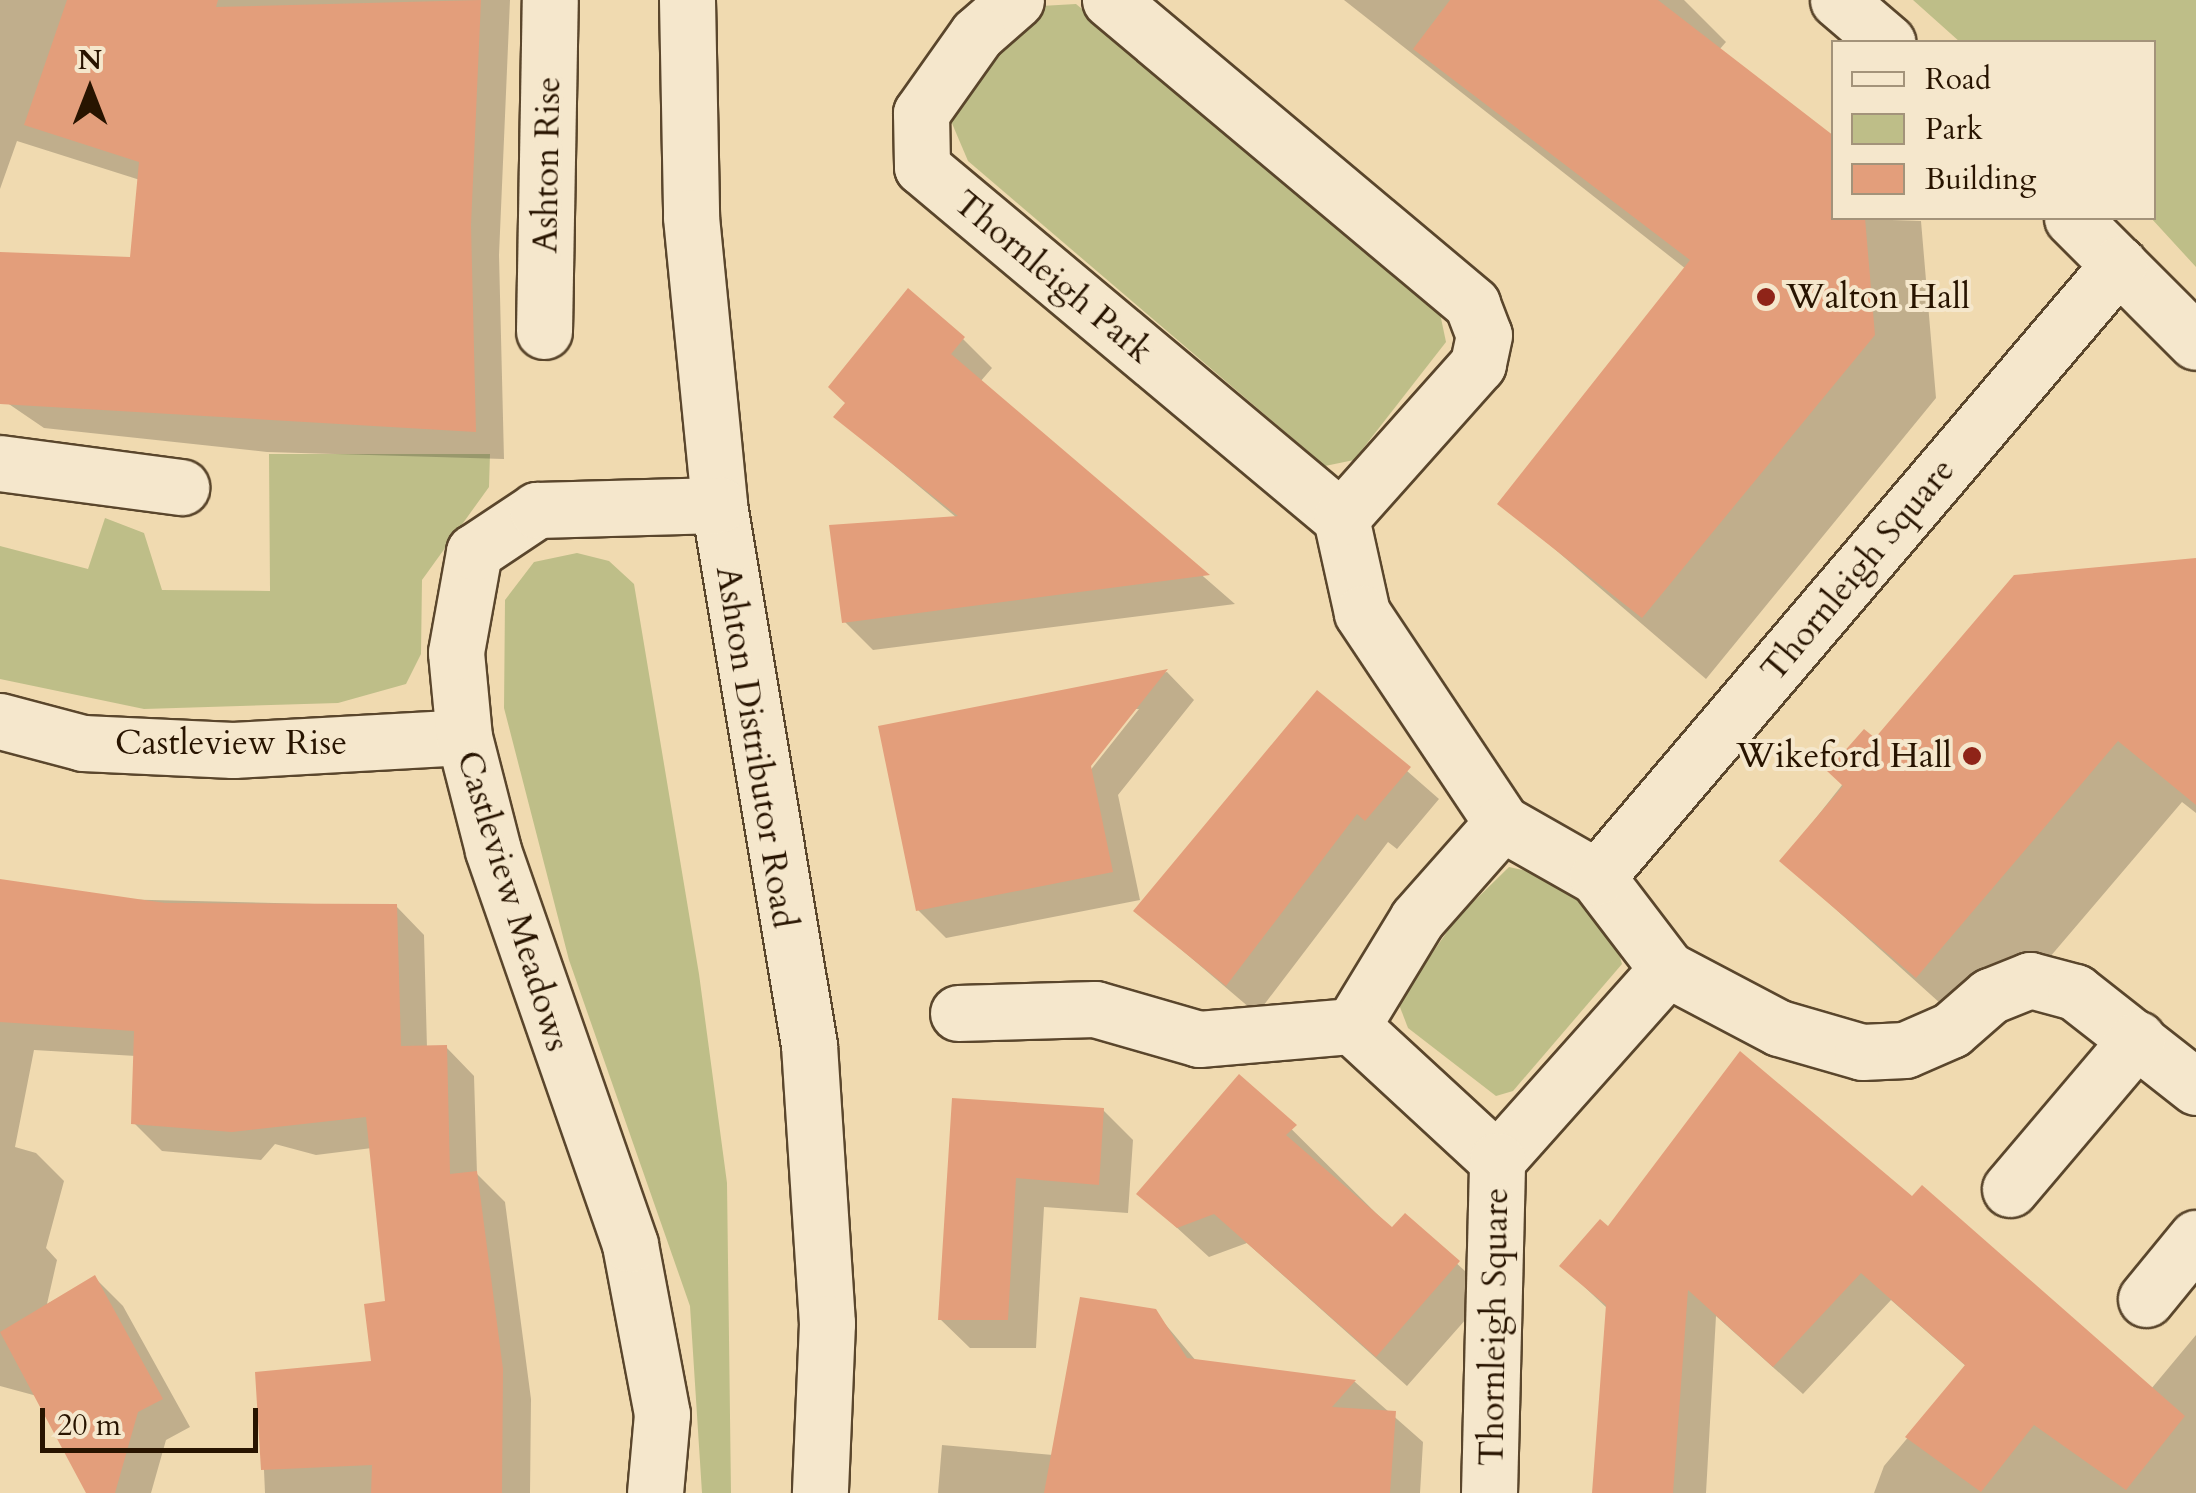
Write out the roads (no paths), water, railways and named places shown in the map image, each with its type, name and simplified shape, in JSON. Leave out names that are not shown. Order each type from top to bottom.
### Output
[{"type":"street","name":"Ashton Rise","points":[[544,331],[550,0]]},
{"type":"street","name":"Ashton Distributor Road","points":[[687,0],[691,216],[719,505],[809,1045],[827,1323],[820,1493]]},
{"type":"street","name":"Thornleigh Park","points":[[1016,0],[977,34],[921,113],[922,167],[1341,518]]},
{"type":"street","points":[[1110,0],[1472,304],[1484,334],[1478,364],[1341,518],[1362,613],[1502,824],[1598,877],[1667,969],[1779,1028],[1862,1052],[1905,1050],[1951,1030],[1990,996],[2030,980],[2075,992],[2196,1087]]},
{"type":"street","points":[[1838,0],[1885,40]]},
{"type":"street","points":[[2074,220],[2196,342]]},
{"type":"street","name":"Thornleigh Square","points":[[1598,877],[2119,264]]},
{"type":"street","points":[[0,464],[181,486]]},
{"type":"street","name":"Castleview Meadows","points":[[655,1493],[662,1414],[630,1244],[568,1084],[464,737],[456,652],[474,552],[537,510],[719,505]]},
{"type":"street","name":"Castleview Rise","points":[[0,721],[82,743],[233,750],[464,737]]},
{"type":"street","points":[[958,1013],[1095,1010],[1199,1039],[1352,1026],[1417,920],[1502,824]]},
{"type":"street","name":"Thornleigh Square","points":[[1489,1493],[1497,1160],[1667,969]]},
{"type":"street","name":"Thornleigh Square","points":[[1352,1026],[1497,1160]]},
{"type":"street","points":[[2010,1190],[2137,1039]]},
{"type":"street","points":[[2146,1299],[2196,1238]]},
{"type":"place","name":"Walton Hall","points":[[1766,297]]},
{"type":"place","name":"Wikeford Hall","points":[[1972,756]]}]
